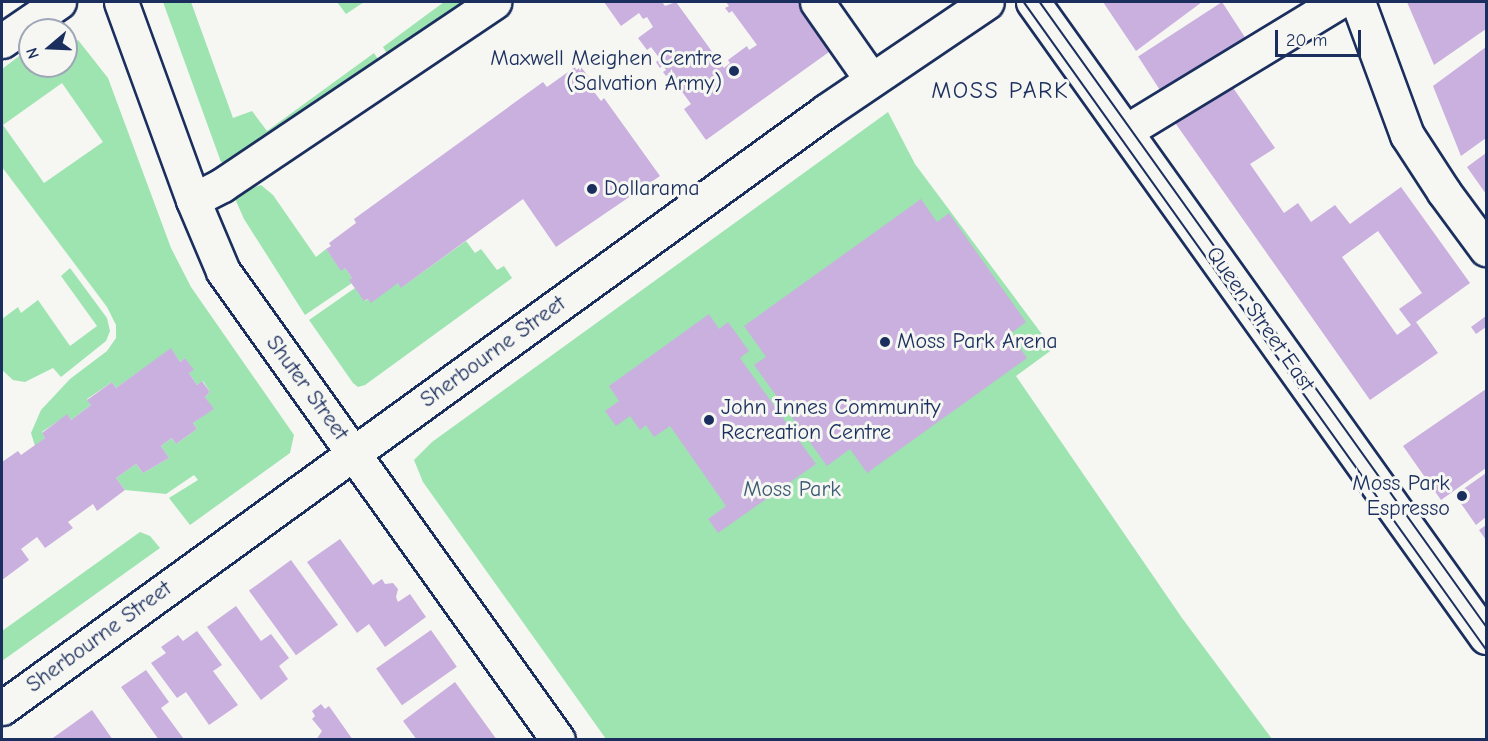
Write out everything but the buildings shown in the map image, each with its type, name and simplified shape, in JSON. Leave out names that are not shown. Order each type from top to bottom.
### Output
[{"type":"street","points":[[2,41],[59,2]]},
{"type":"street","name":"Shuter Street","points":[[121,2],[192,200],[224,271],[558,740]]},
{"type":"street","points":[[192,200],[222,185],[494,2]]},
{"type":"street","points":[[817,2],[871,79]]},
{"type":"street","name":"Sherbourne Street","points":[[2,708],[871,79],[987,2]]},
{"type":"street","name":"Queen Street East","points":[[1033,2],[1486,637]]},
{"type":"street","points":[[1126,130],[1338,2]]},
{"type":"street","points":[[1358,2],[1407,135],[1444,192],[1486,249]]},
{"type":"green space","points":[[163,2],[191,2],[233,118],[252,111],[267,131],[374,53],[380,62],[241,161],[221,162]]},
{"type":"green space","points":[[337,2],[364,2],[346,14]]},
{"type":"green space","points":[[444,2],[463,2],[388,55],[383,47]]},
{"type":"green space","points":[[78,40],[108,78],[171,248],[191,287],[294,435],[290,453],[190,525],[169,498],[198,480],[194,475],[166,494],[125,490],[116,478],[136,464],[143,473],[169,458],[161,446],[172,438],[176,444],[197,429],[193,423],[213,409],[205,397],[210,392],[203,381],[197,385],[189,373],[193,370],[185,358],[180,362],[171,349],[116,388],[112,382],[87,399],[91,405],[71,420],[67,415],[42,432],[45,438],[35,446],[31,433],[41,410],[70,379],[107,351],[116,338],[116,325],[107,307],[2,167],[2,69],[18,57],[18,78],[78,78]],"holes":[[[62,83],[103,142],[44,183],[3,125]]]},
{"type":"green space","name":"Moss Park","points":[[888,112],[915,164],[1053,349],[1016,376],[1182,618],[1272,739],[606,739],[423,482],[414,460],[432,442]]},
{"type":"green space","points":[[261,185],[273,195],[316,257],[326,249],[341,270],[345,268],[352,278],[352,283],[305,315],[244,219],[233,194]]},
{"type":"green space","points":[[466,241],[475,253],[481,249],[497,270],[504,266],[512,278],[365,385],[358,387],[309,320],[355,288],[365,301],[398,283],[402,287]]},
{"type":"green space","points":[[70,268],[107,318],[110,331],[106,341],[61,377],[53,368],[25,382],[13,380],[2,370],[2,319],[18,307],[21,313],[38,300],[70,346],[97,326],[61,276]]},
{"type":"green space","points":[[140,532],[150,536],[160,548],[2,661],[2,631]]},
{"type":"tram line","points":[[1024,2],[1486,649]]},
{"type":"tram line","points":[[1040,2],[1486,626]]},
{"type":"place","name":"Maxwell Meighen Centre (Salvation Army)","points":[[734,71]]},
{"type":"place","name":"Dollarama","points":[[592,189]]},
{"type":"place","name":"Moss Park Arena","points":[[885,342]]},
{"type":"place","name":"John Innes Community Recreation Centre","points":[[709,420]]},
{"type":"place","name":"Moss Park Espresso","points":[[1462,496]]},
{"type":"district","name":"MOSS PARK","points":[[1000,91]]}]
